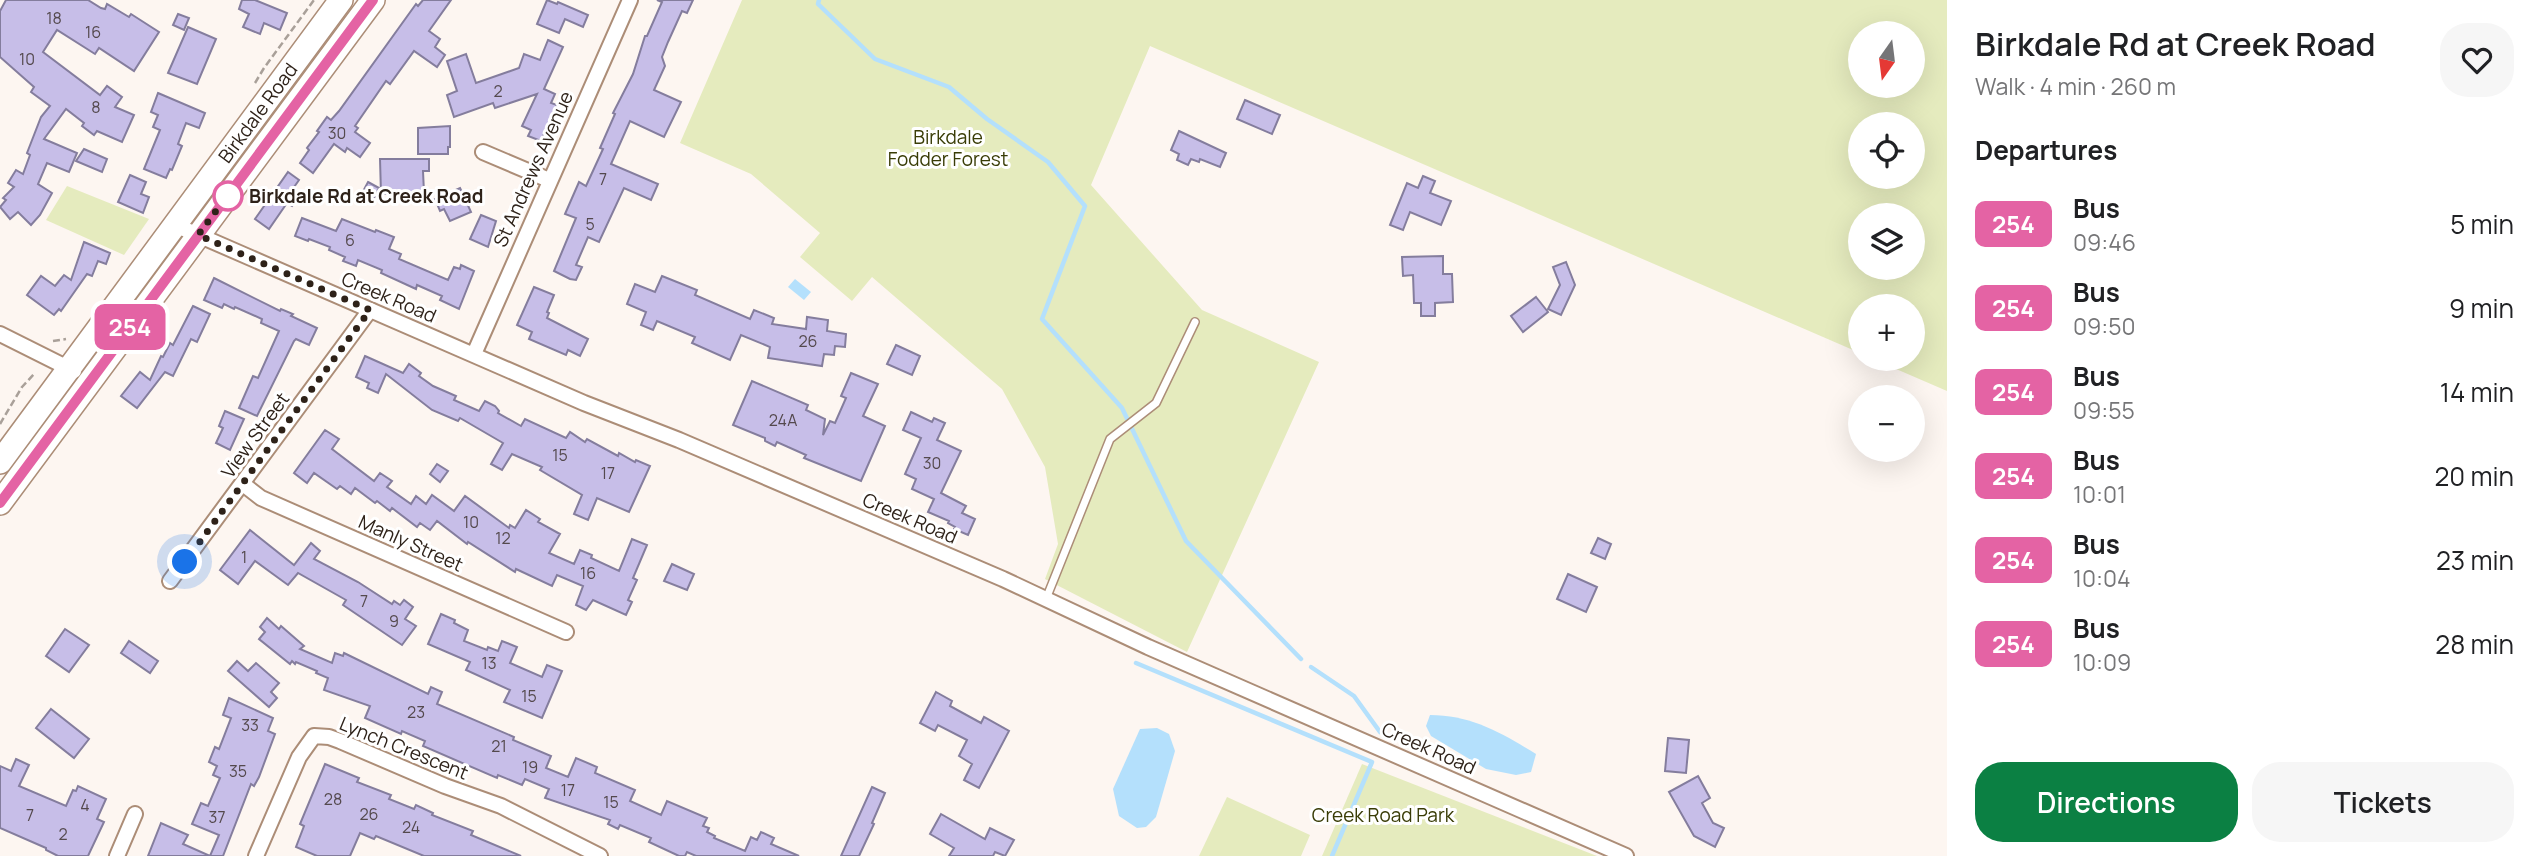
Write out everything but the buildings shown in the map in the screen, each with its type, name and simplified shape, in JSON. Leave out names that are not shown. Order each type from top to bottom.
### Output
[{"type":"main road","name":"Birkdale Road","points":[[0,462],[341,0]]},
{"type":"main road","name":"Birkdale Road","points":[[0,503],[373,0]]},
{"type":"street","name":"St Andrews Avenue","points":[[474,354],[630,0]]},
{"type":"street","points":[[483,152],[549,180]]},
{"type":"street","name":"Creek Road","points":[[175,225],[584,403],[783,484],[1626,856]]},
{"type":"street","name":"View Street","points":[[170,581],[370,310]]},
{"type":"street","points":[[0,334],[91,380]]},
{"type":"street","name":"Manly Street","points":[[243,484],[261,498],[566,632]]},
{"type":"street","name":"Lynch Crescent","points":[[256,856],[299,757],[314,736],[330,737],[445,786],[501,806],[600,856]]},
{"type":"street","points":[[117,856],[135,814]]},
{"type":"lane","points":[[1046,599],[1110,439],[1156,403],[1195,322]]},
{"type":"path","points":[[0,424],[22,387],[35,373]]},
{"type":"green space","name":"Birkdale Fodder Forest","points":[[742,0],[1947,0],[1947,391],[1901,371],[1925,371],[1925,294],[1848,294],[1848,348],[1150,46],[1091,185],[1202,310],[1319,362],[1187,652],[1045,579],[1058,544],[1045,467],[1002,389],[872,277],[852,301],[800,257],[820,233],[751,174],[680,143]]},
{"type":"green space","points":[[67,186],[149,219],[124,255],[46,220]]},
{"type":"green space","name":"Creek Road Park","points":[[1362,764],[1597,856],[1322,856]]},
{"type":"green space","points":[[1227,797],[1310,835],[1301,856],[1199,856]]},
{"type":"water","points":[[795,279],[811,292],[804,300],[788,287]]},
{"type":"water","points":[[1430,715],[1473,722],[1511,739],[1536,754],[1531,772],[1516,775],[1486,769],[1431,736],[1426,726]]},
{"type":"water","points":[[1157,728],[1169,734],[1175,751],[1156,817],[1146,827],[1137,828],[1119,816],[1113,789],[1140,729]]},
{"type":"waterway","points":[[819,0],[818,4],[875,59],[949,87],[987,119],[1048,162],[1085,206],[1042,319],[1122,408],[1186,541],[1301,659]]},
{"type":"waterway","points":[[1136,663],[1372,762],[1332,856]]},
{"type":"waterway","points":[[1311,667],[1354,696],[1380,732]]},
{"type":"bus line","name":"254","points":[[0,503],[373,0]]},
{"type":"place","name":"Birkdale Rd at Creek Road","points":[[228,196]]},
{"type":"route","points":[[185,562],[370,310],[198,235],[231,191],[228,196]]}]
